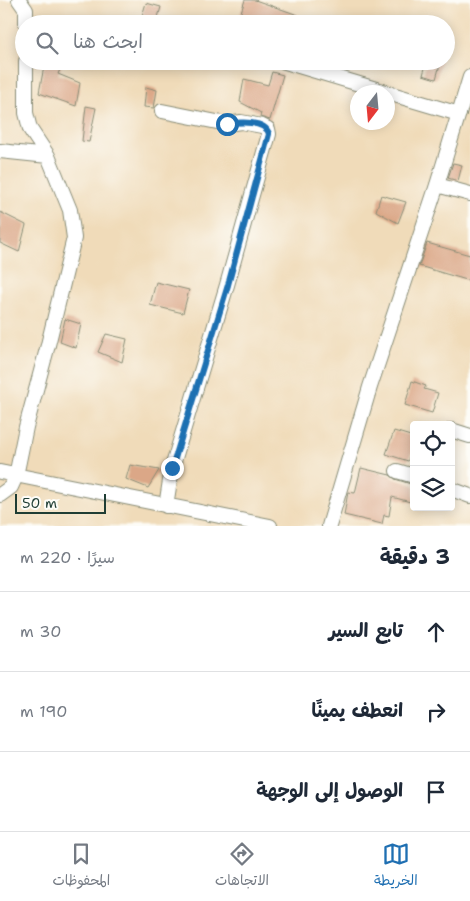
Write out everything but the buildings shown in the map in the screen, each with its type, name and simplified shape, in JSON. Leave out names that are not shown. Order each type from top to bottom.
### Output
[{"type":"street","points":[[19,0],[26,10],[26,15]]},
{"type":"street","points":[[0,495],[11,487],[16,476],[26,427],[74,238],[70,210],[48,156],[30,129],[26,114],[26,70]]},
{"type":"street","points":[[312,70],[361,85]]},
{"type":"street","points":[[329,526],[370,387],[437,185],[470,77]]},
{"type":"street","points":[[395,95],[459,114]]},
{"type":"street","points":[[162,111],[227,124],[241,122],[262,126],[268,130],[269,134],[228,285],[172,468],[166,506]]},
{"type":"street","points":[[0,151],[48,156]]},
{"type":"street","points":[[437,185],[470,194]]},
{"type":"street","points":[[455,431],[470,436]]},
{"type":"street","points":[[397,471],[410,475]]},
{"type":"street","points":[[0,472],[166,506],[226,522],[270,526]]},
{"type":"street","points":[[455,490],[470,496]]},
{"type":"route","points":[[172,468],[228,285],[269,134],[268,130],[262,126],[241,122],[227,124]]}]
